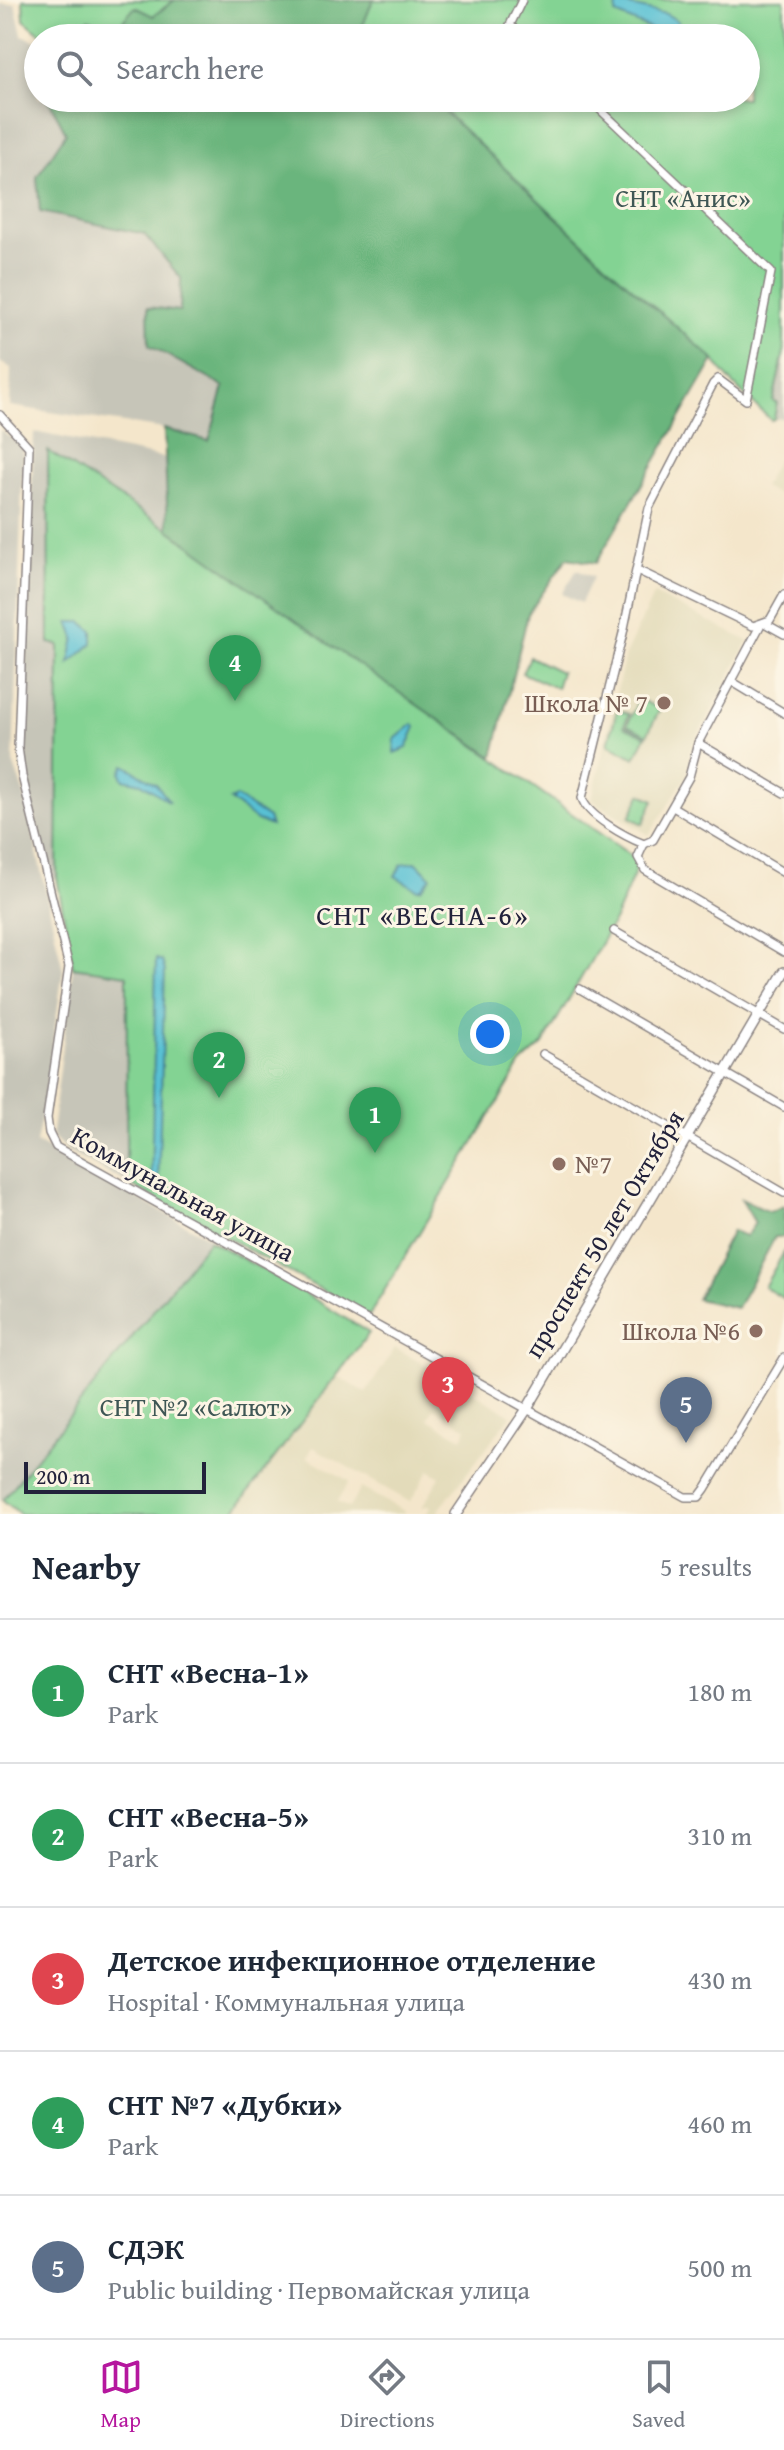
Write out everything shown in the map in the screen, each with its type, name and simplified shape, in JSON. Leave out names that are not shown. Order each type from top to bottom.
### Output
[{"type":"main road","name":"проспект 50 лет Октября","points":[[456,1514],[527,1409],[784,972]]},
{"type":"street","points":[[510,24],[522,0]]},
{"type":"street","points":[[603,112],[771,272],[746,400],[718,379],[713,384],[649,508],[582,798],[587,809],[644,844]]},
{"type":"street","name":"Коммунальная улица","points":[[0,415],[29,447],[18,747],[22,776],[69,967],[47,1118],[51,1140],[64,1154],[527,1409]]},
{"type":"street","points":[[637,570],[753,626],[763,625],[784,634]]},
{"type":"street","points":[[784,595],[763,625],[698,743],[689,777],[673,807],[653,840],[644,844],[638,857],[645,870],[784,952]]},
{"type":"street","points":[[731,681],[784,713]]},
{"type":"street","points":[[698,743],[784,793]]},
{"type":"street","points":[[673,807],[784,873]]},
{"type":"street","points":[[614,931],[784,1029]]},
{"type":"street","points":[[580,989],[784,1107]]},
{"type":"street","points":[[543,1054],[784,1193]]},
{"type":"street","points":[[527,1409],[673,1492],[692,1499],[699,1497],[784,1358]]},
{"type":"street","points":[[775,1372],[784,1376]]},
{"type":"shaded area","points":[[0,4],[15,4],[24,36],[24,112],[55,112],[66,133],[37,177],[40,212],[145,234],[181,278],[180,311],[148,307],[224,387],[209,441],[164,429],[10,406],[11,369],[0,362]]},
{"type":"shaded area","points":[[784,352],[784,418],[774,419],[776,403],[773,402]]},
{"type":"shaded area","points":[[0,430],[23,447],[13,762],[24,794],[63,970],[36,1143],[210,1238],[3,1500],[0,1500]]},
{"type":"shaded area","points":[[34,432],[165,458],[168,529],[49,451],[49,643],[59,645],[57,878],[50,880],[22,765]]},
{"type":"shaded area","points":[[784,447],[784,498],[763,487]]},
{"type":"shaded area","points":[[577,570],[593,577],[581,603],[562,594]]},
{"type":"shaded area","name":"Школа № 7","points":[[654,594],[748,641],[690,751],[687,775],[649,835],[592,800],[625,655]]},
{"type":"shaded area","points":[[73,967],[127,974],[126,1182],[68,1152],[55,1140],[52,1132]]},
{"type":"shaded area","points":[[395,1348],[511,1415],[436,1514],[427,1514],[429,1505],[422,1507],[440,1477],[429,1470],[410,1502],[313,1447],[307,1457],[349,1481],[337,1502],[349,1508],[361,1488],[404,1511],[403,1514],[232,1514],[337,1376],[366,1393]],"holes":[[[434,1408],[467,1428],[462,1438],[428,1419]]]},
{"type":"green space","points":[[23,0],[175,0],[153,16],[131,24],[101,24],[89,19],[84,24],[29,24],[24,20]]},
{"type":"green space","points":[[175,0],[373,0],[363,24],[120,24],[135,7],[153,16]]},
{"type":"green space","name":"СНТ «Анис»","points":[[373,0],[784,0],[784,352],[773,401],[777,403],[774,419],[771,420],[748,399],[714,360],[612,270],[445,112],[760,112],[760,24],[363,24]]},
{"type":"green space","points":[[89,19],[101,24],[84,24]]},
{"type":"green space","points":[[55,112],[445,112],[612,270],[714,360],[596,563],[567,558],[528,614],[493,757],[168,529],[164,429],[209,441],[224,387],[149,345],[148,307],[180,311],[181,278],[144,234],[40,212],[37,177],[66,133]]},
{"type":"green space","points":[[48,451],[168,529],[633,857],[638,865],[615,919],[543,1044],[521,1064],[369,1316],[126,1182],[127,975],[73,967],[57,878],[59,645],[49,643]]},
{"type":"green space","points":[[530,657],[561,672],[556,688],[522,673]]},
{"type":"green space","points":[[639,699],[660,709],[647,735],[627,725]]},
{"type":"green space","points":[[617,710],[629,714],[624,726],[646,736],[635,758],[608,744]]},
{"type":"green space","points":[[641,794],[654,800],[643,824],[630,817]]},
{"type":"green space","points":[[741,1199],[769,1212],[784,1206],[784,1237],[775,1237],[737,1308],[697,1299],[732,1231],[746,1236],[755,1223]]},
{"type":"green space","name":"СНТ №2 «Салют»","points":[[209,1240],[369,1333],[232,1514],[20,1514],[3,1500]]},
{"type":"green space","points":[[784,1252],[784,1299],[764,1287]]},
{"type":"water","points":[[617,3],[666,14],[678,24],[639,24],[616,14]]},
{"type":"water","points":[[69,622],[82,622],[93,631],[93,643],[69,664],[75,638]]},
{"type":"water","points":[[413,724],[416,727],[407,748],[394,753],[395,739]]},
{"type":"water","points":[[125,765],[156,784],[170,802],[141,783],[123,779],[121,772]]},
{"type":"water","points":[[236,797],[268,818],[271,826],[257,821],[230,800]]},
{"type":"water","points":[[416,862],[431,877],[422,888],[417,889],[395,876],[402,864]]},
{"type":"water","points":[[156,959],[162,961],[165,971],[158,1188],[151,1190]]},
{"type":"place","name":"СНТ №7 «Дубки»","points":[[235,701]]},
{"type":"place","name":"Школа № 7","points":[[664,703]]},
{"type":"place","name":"СНТ «Весна-5»","points":[[219,1098]]},
{"type":"place","name":"СНТ «Весна-1»","points":[[375,1153]]},
{"type":"place","name":"№7","points":[[559,1164]]},
{"type":"place","name":"Школа №6","points":[[756,1331]]},
{"type":"place","name":"Детское инфекционное отделение","points":[[448,1423]]},
{"type":"place","name":"СДЭК","points":[[686,1443]]},
{"type":"district","name":"СНТ «ВЕСНА-6»","points":[[423,915]]}]
